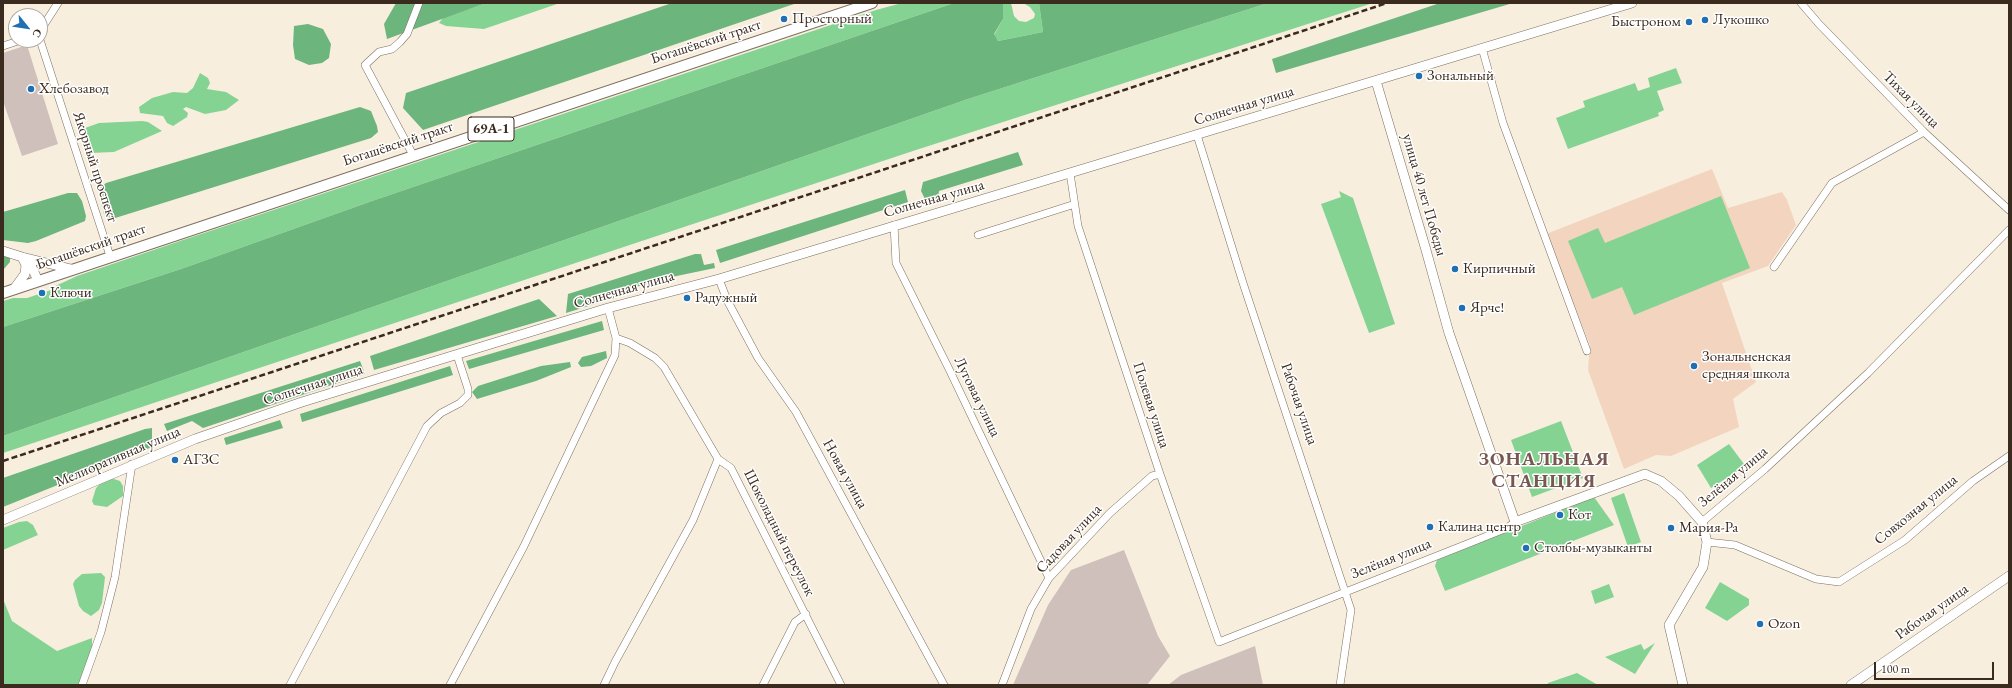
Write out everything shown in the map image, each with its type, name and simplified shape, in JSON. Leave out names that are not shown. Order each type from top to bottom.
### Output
[{"type":"main road","name":"Богашёвский тракт","points":[[3,293],[71,269],[872,3]]},
{"type":"street","points":[[48,19],[58,3]]},
{"type":"street","points":[[413,155],[365,66],[379,52],[392,49],[407,34],[419,3]]},
{"type":"street","name":"Солнечная улица","points":[[244,422],[608,308],[719,279],[1632,3]]},
{"type":"street","name":"Тихая улица","points":[[1801,3],[1819,24],[1924,132],[2009,210]]},
{"type":"street","name":"Якорный проспект","points":[[43,48],[110,256]]},
{"type":"street","points":[[1482,48],[1502,124],[1587,351]]},
{"type":"street","name":"улица 40 лет Победы","points":[[1376,81],[1449,333],[1515,522]]},
{"type":"street","points":[[1774,267],[1832,183],[1924,132]]},
{"type":"street","name":"Рабочая улица","points":[[1197,135],[1243,283],[1351,610],[1340,685]]},
{"type":"street","name":"Полевая улица","points":[[1070,173],[1078,226],[1160,474],[1219,642]]},
{"type":"street","points":[[978,235],[1075,204]]},
{"type":"street","name":"Луговая улица","points":[[894,225],[896,263],[949,369],[1049,578]]},
{"type":"street","name":"Зелёная улица","points":[[1219,642],[1507,528],[1515,522],[1645,474],[1661,481],[1679,496],[1702,522],[1765,469],[1868,373],[2009,230]]},
{"type":"street","points":[[3,251],[71,269]]},
{"type":"street","points":[[22,257],[30,263],[38,281]]},
{"type":"street","points":[[14,289],[25,274],[26,265],[22,257]]},
{"type":"street","name":"Новая улица","points":[[719,279],[727,300],[758,358],[796,412],[944,685]]},
{"type":"street","points":[[450,685],[524,546],[615,355],[616,338],[608,308]]},
{"type":"street","name":"Шоколадный переулок","points":[[616,338],[630,343],[655,358],[664,367],[718,459],[731,468],[806,614],[840,685]]},
{"type":"street","points":[[290,685],[427,426],[441,413],[460,403],[468,395],[468,389],[457,355]]},
{"type":"street","name":"Мелиоративная улица","points":[[3,520],[132,464],[195,439],[244,422]]},
{"type":"street","name":"Совхозная улица","points":[[1707,542],[1735,545],[1816,579],[1839,582],[1905,540],[1973,481],[2009,456]]},
{"type":"street","points":[[604,685],[615,662],[693,520],[718,459]]},
{"type":"street","points":[[82,685],[101,632],[119,559],[132,464]]},
{"type":"street","name":"Садовая улица","points":[[1002,685],[1031,609],[1049,578],[1110,514],[1152,476],[1160,474]]},
{"type":"street","points":[[1683,685],[1669,625],[1703,567],[1707,542],[1702,522]]},
{"type":"street","name":"Рабочая улица","points":[[1851,685],[2009,576]]},
{"type":"street","points":[[763,685],[795,622],[806,614]]},
{"type":"shaded area","points":[[18,48],[28,48],[58,144],[22,156],[3,101],[3,53]]},
{"type":"shaded area","points":[[1712,169],[1728,208],[1782,192],[1787,200],[1796,225],[1768,266],[1722,283],[1756,382],[1733,399],[1739,427],[1671,456],[1656,455],[1624,469],[1588,370],[1590,345],[1546,234]]},
{"type":"shaded area","points":[[1124,550],[1158,636],[1170,656],[1147,685],[1013,685],[1048,605],[1071,570]]},
{"type":"shaded area","points":[[1255,646],[1263,685],[1168,685],[1181,675]]},
{"type":"green space","points":[[396,3],[486,3],[387,39],[384,24]]},
{"type":"green space","points":[[486,3],[560,3],[484,29],[446,26],[439,23],[443,18]]},
{"type":"green space","points":[[672,3],[797,3],[423,130],[403,108],[406,93]]},
{"type":"green space","points":[[902,3],[954,3],[372,201],[181,269],[3,327],[3,301],[13,298],[27,298],[51,290],[51,288],[77,276],[183,240],[876,10]]},
{"type":"green space","points":[[954,3],[1003,3],[1003,19],[994,34],[998,41],[1043,32],[1039,3],[1268,3],[968,99],[3,436],[3,327],[181,269],[372,201]]},
{"type":"green space","points":[[1003,3],[1011,3],[1014,16],[1019,21],[1026,22],[1034,18],[1035,14],[1030,7],[1023,3],[1039,3],[1043,32],[998,41],[994,35],[1003,19]]},
{"type":"green space","points":[[1268,3],[1373,3],[916,150],[3,453],[3,436],[968,99]]},
{"type":"green space","points":[[1440,3],[1513,3],[1276,73],[1272,59]]},
{"type":"green space","points":[[308,24],[323,29],[331,44],[329,58],[322,63],[309,65],[295,59],[293,45],[294,26]]},
{"type":"green space","points":[[1676,68],[1682,83],[1657,91],[1664,110],[1658,113],[1659,116],[1568,149],[1556,118],[1585,107],[1583,101],[1635,83],[1638,91],[1650,87],[1648,78]]},
{"type":"green space","points":[[200,73],[208,78],[210,83],[207,89],[226,92],[239,100],[226,110],[205,114],[186,107],[183,109],[188,113],[187,117],[173,126],[167,123],[163,116],[140,113],[139,107],[152,98],[173,92],[187,93],[193,88]]},
{"type":"green space","points":[[360,107],[371,111],[377,126],[378,132],[371,138],[112,219],[107,218],[104,214],[99,195],[100,188],[106,183]]},
{"type":"green space","points":[[148,122],[162,131],[114,152],[90,153],[86,143],[85,128],[99,123]]},
{"type":"green space","points":[[1018,152],[1023,165],[939,191],[938,198],[927,203],[921,191],[923,182]]},
{"type":"green space","points":[[905,190],[908,202],[720,263],[716,250]]},
{"type":"green space","points":[[1339,191],[1353,198],[1395,324],[1369,333],[1321,204],[1341,197]]},
{"type":"green space","points":[[68,193],[77,193],[82,201],[86,216],[85,221],[28,243],[3,240],[3,212]]},
{"type":"green space","points":[[1721,196],[1750,268],[1634,315],[1622,287],[1592,299],[1568,241],[1598,228],[1605,243]]},
{"type":"green space","points":[[695,254],[701,254],[704,265],[714,263],[715,268],[667,278],[618,292],[614,298],[566,313],[568,294]]},
{"type":"green space","points":[[3,255],[10,257],[10,262],[3,270]]},
{"type":"green space","points":[[539,299],[557,316],[374,370],[370,356]]},
{"type":"green space","points":[[602,321],[604,330],[469,369],[466,361]]},
{"type":"green space","points":[[606,351],[607,358],[591,366],[581,367],[578,363],[582,357]]},
{"type":"green space","points":[[360,361],[365,374],[203,428],[192,421],[167,431],[164,424]]},
{"type":"green space","points":[[570,362],[571,367],[536,381],[477,399],[472,392],[478,386],[541,366]]},
{"type":"green space","points":[[450,366],[453,375],[302,422],[300,414]]},
{"type":"green space","points":[[280,420],[283,428],[226,445],[224,438]]},
{"type":"green space","points":[[1561,421],[1583,478],[1532,497],[1511,440]]},
{"type":"green space","points":[[152,428],[152,447],[3,507],[3,478],[145,429]]},
{"type":"green space","points":[[1729,444],[1744,464],[1744,467],[1711,488],[1697,465]]},
{"type":"green space","points":[[111,478],[120,481],[123,486],[123,496],[107,507],[94,505],[92,501],[96,488]]},
{"type":"green space","points":[[1624,493],[1641,542],[1628,547],[1611,498]]},
{"type":"green space","points":[[1594,497],[1614,525],[1445,591],[1435,566],[1437,560]]},
{"type":"green space","points":[[27,521],[33,525],[38,535],[3,550],[3,528],[19,522]]},
{"type":"green space","points":[[101,573],[105,577],[102,603],[99,610],[91,616],[83,611],[79,606],[73,584],[82,574]]},
{"type":"green space","points":[[1720,582],[1749,599],[1749,605],[1727,621],[1705,608]]},
{"type":"green space","points":[[1609,584],[1614,597],[1595,604],[1591,591]]},
{"type":"green space","points":[[3,599],[12,621],[57,651],[92,638],[92,647],[79,685],[3,685]]},
{"type":"green space","points":[[1655,643],[1635,674],[1605,657],[1641,644],[1644,650]]},
{"type":"green space","points":[[1577,673],[1598,685],[1547,685],[1548,683]]},
{"type":"railway","points":[[3,461],[1387,3]]},
{"type":"place","name":"Просторный","points":[[784,19]]},
{"type":"place","name":"Лукошко","points":[[1705,20]]},
{"type":"place","name":"Быстроном","points":[[1689,22]]},
{"type":"place","name":"Зональный","points":[[1419,76]]},
{"type":"place","name":"Хлебозавод","points":[[31,89]]},
{"type":"place","name":"Кирпичный","points":[[1455,269]]},
{"type":"place","name":"Ключи","points":[[42,293]]},
{"type":"place","name":"Радужный","points":[[687,298]]},
{"type":"place","name":"Ярче!","points":[[1462,308]]},
{"type":"place","name":"Зональненская средняя школа","points":[[1694,366]]},
{"type":"place","name":"АГЗС","points":[[175,460]]},
{"type":"place","name":"Кот","points":[[1560,515]]},
{"type":"place","name":"Калина центр","points":[[1430,527]]},
{"type":"place","name":"Мария-Ра","points":[[1671,528]]},
{"type":"place","name":"Столбы-музыканты","points":[[1526,548]]},
{"type":"place","name":"Ozon","points":[[1760,624]]},
{"type":"district","name":"ЗОНАЛЬНАЯ СТАНЦИЯ","points":[[1544,471]]}]
